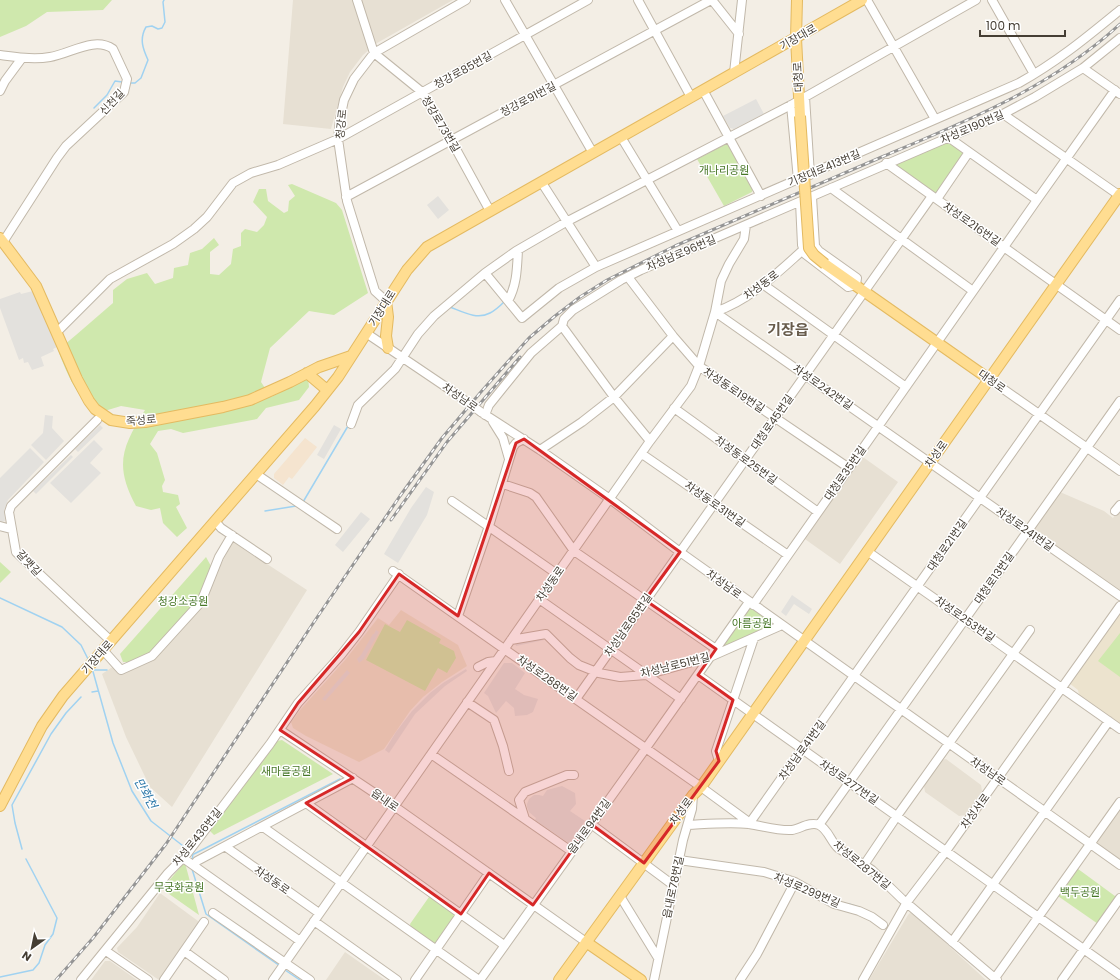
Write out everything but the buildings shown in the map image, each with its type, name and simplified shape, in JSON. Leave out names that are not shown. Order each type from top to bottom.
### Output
[{"type":"main road","name":"대청로","points":[[797,0],[796,38],[799,101],[809,248],[814,255],[826,264],[989,379]]},
{"type":"main road","name":"기장대로","points":[[0,806],[50,714],[102,651],[310,412],[351,356],[407,270],[427,247],[862,0]]},
{"type":"main road","name":"차성로","points":[[559,980],[693,795],[701,787],[1120,195]]},
{"type":"main road","name":"죽성로","points":[[2,240],[36,286],[77,379],[89,401],[95,410],[111,420],[130,423],[145,422],[223,407],[250,400],[324,365],[351,356]]},
{"type":"main road","points":[[386,301],[388,317],[386,336],[388,348]]},
{"type":"main road","points":[[307,373],[327,390]]},
{"type":"main road","name":"읍내로","points":[[586,942],[640,980]]},
{"type":"street","points":[[357,0],[374,53]]},
{"type":"street","name":"청강로","points":[[386,301],[375,291],[346,197],[338,139],[344,100],[354,79],[374,53],[466,0]]},
{"type":"street","points":[[505,0],[593,153]]},
{"type":"street","name":"청강로85번길","points":[[57,332],[110,279],[174,244],[194,229],[207,217],[233,183],[251,173],[278,165],[338,139],[588,0]]},
{"type":"street","points":[[638,0],[690,97]]},
{"type":"street","points":[[711,0],[738,34]]},
{"type":"street","name":"청강로91번길","points":[[346,197],[711,0]]},
{"type":"street","points":[[734,73],[742,0]]},
{"type":"street","points":[[867,0],[935,120]]},
{"type":"street","points":[[351,424],[358,405],[392,372],[418,334],[434,316],[485,273],[518,250],[566,222],[799,101],[976,0]]},
{"type":"street","points":[[992,0],[1034,74]]},
{"type":"street","name":"기장대로413번길","points":[[508,301],[522,318],[559,288],[596,267],[1019,83],[1078,45],[1120,10]]},
{"type":"street","name":"차성로190번길","points":[[812,197],[886,163],[1003,114],[1035,97],[1083,68],[1120,38]]},
{"type":"street","name":"신천길","points":[[0,54],[28,59],[50,57],[86,46],[103,44],[113,49],[127,79],[127,86],[117,100],[66,146],[2,240]]},
{"type":"street","name":"청강로73번길","points":[[374,53],[422,92],[451,140],[490,211]]},
{"type":"street","points":[[0,91],[22,58]]},
{"type":"street","points":[[1083,68],[1118,92]]},
{"type":"street","points":[[703,90],[761,196]]},
{"type":"street","name":"대청로35번길","points":[[698,675],[788,555],[1037,200],[1118,92]]},
{"type":"street","name":"대청로","points":[[799,101],[810,175]]},
{"type":"street","name":"대청로","points":[[798,180],[799,101]]},
{"type":"street","name":"차성로","points":[[1003,114],[1120,195]]},
{"type":"street","points":[[621,137],[678,231]]},
{"type":"street","points":[[948,138],[1037,200]]},
{"type":"street","points":[[865,291],[901,239],[969,152]]},
{"type":"street","name":"차성로216번길","points":[[886,163],[1120,330]]},
{"type":"street","points":[[542,183],[596,267]]},
{"type":"street","points":[[831,188],[973,291]]},
{"type":"street","points":[[800,202],[803,250],[809,258],[848,287],[856,285],[857,278],[819,251],[816,246],[812,197]]},
{"type":"street","name":"차성남로96번길","points":[[485,415],[489,405],[532,353],[562,326],[564,319],[573,310],[628,277],[812,197]]},
{"type":"street","name":"차성동로","points":[[273,980],[650,441],[691,386],[699,366],[715,312],[721,281],[744,239],[746,225]]},
{"type":"street","points":[[485,273],[508,301],[514,289],[518,250]]},
{"type":"street","name":"차성동로","points":[[715,312],[729,307],[764,284],[803,250]]},
{"type":"street","name":"차성동로19번길","points":[[628,277],[673,336],[699,366],[849,468]]},
{"type":"street","points":[[764,284],[906,387]]},
{"type":"street","name":"대청로45번길","points":[[680,552],[865,291]]},
{"type":"street","name":"대청로21번길","points":[[854,676],[1120,300]]},
{"type":"street","name":"차성로242번길","points":[[715,312],[930,462]]},
{"type":"street","points":[[562,326],[614,396],[650,441]]},
{"type":"street","name":"차성남로","points":[[366,333],[610,499],[751,603],[1120,865]]},
{"type":"street","points":[[540,450],[582,422],[614,396],[673,336]]},
{"type":"street","name":"대청로","points":[[989,379],[1120,471]]},
{"type":"street","name":"대청로13번길","points":[[819,825],[1120,401]]},
{"type":"street","name":"차성동로25번길","points":[[674,408],[818,512]]},
{"type":"street","points":[[485,415],[496,425],[502,435],[509,460]]},
{"type":"street","name":"갈맷길","points":[[97,420],[11,506],[8,512],[16,552],[111,641]]},
{"type":"street","points":[[458,616],[503,484],[514,445],[516,442],[524,440]]},
{"type":"street","name":"차성동로31번길","points":[[642,454],[788,555]]},
{"type":"street","name":"차성로241번길","points":[[930,462],[1120,596]]},
{"type":"street","points":[[256,474],[337,528]]},
{"type":"street","points":[[503,484],[530,493],[536,497],[574,551],[716,649]]},
{"type":"street","points":[[452,501],[557,574]]},
{"type":"street","points":[[215,522],[267,559]]},
{"type":"street","points":[[0,526],[11,530]]},
{"type":"street","points":[[102,651],[121,670],[152,656],[201,602],[219,557],[232,535]]},
{"type":"street","name":"차성로253번길","points":[[868,551],[1120,730]]},
{"type":"street","name":"차성남로65번길","points":[[576,698],[680,552]]},
{"type":"street","name":"차성로288번길","points":[[396,573],[701,787]]},
{"type":"street","name":"차성로436번길","points":[[81,980],[168,873],[189,860],[191,847],[280,730],[298,703],[341,655],[359,632],[396,573]]},
{"type":"street","points":[[540,599],[681,699]]},
{"type":"street","name":"차성서로","points":[[863,980],[907,902],[946,851],[1120,606]]},
{"type":"street","name":"차성남로51번길","points":[[511,640],[546,634],[574,661],[595,672],[615,677],[646,675],[710,657],[782,625]]},
{"type":"street","points":[[864,865],[1030,630]]},
{"type":"street","points":[[719,761],[716,751],[754,638]]},
{"type":"street","points":[[478,667],[488,662],[496,661]]},
{"type":"street","points":[[698,675],[752,714]]},
{"type":"street","name":"읍내로94번길","points":[[533,905],[698,675]]},
{"type":"street","name":"차성남로41번길","points":[[749,824],[854,676]]},
{"type":"street","points":[[468,702],[494,720],[503,746],[509,771]]},
{"type":"street","name":"차성로277번길","points":[[752,714],[898,816],[1120,975]]},
{"type":"street","points":[[952,942],[1109,721]]},
{"type":"street","name":"읍내로","points":[[280,730],[394,806],[586,942]]},
{"type":"street","points":[[431,754],[572,851]]},
{"type":"street","points":[[525,819],[519,800],[525,792],[567,775],[574,775]]},
{"type":"street","points":[[189,860],[198,861],[226,847],[353,778]]},
{"type":"street","points":[[701,787],[746,820],[749,824]]},
{"type":"street","name":"읍내로78번길","points":[[654,980],[673,885],[692,809],[693,795]]},
{"type":"street","points":[[996,979],[1120,802]]},
{"type":"street","points":[[306,803],[504,945]]},
{"type":"street","points":[[591,824],[673,885]]},
{"type":"street","points":[[688,825],[749,824],[790,830],[807,825],[819,825]]},
{"type":"street","name":"차성로287번길","points":[[819,825],[826,831],[838,848],[872,870],[952,942],[996,979]]},
{"type":"street","points":[[263,827],[480,980],[533,905]]},
{"type":"street","name":"차성동로","points":[[226,847],[319,913]]},
{"type":"street","points":[[189,860],[300,941]]},
{"type":"street","name":"차성로299번길","points":[[679,860],[764,872],[795,882],[834,904],[859,911],[872,917],[883,925]]},
{"type":"street","points":[[415,980],[489,874]]},
{"type":"street","points":[[740,980],[757,954],[795,882]]},
{"type":"street","points":[[620,896],[658,958]]},
{"type":"street","points":[[1062,980],[1120,899]]},
{"type":"street","points":[[213,912],[282,966],[310,980]]},
{"type":"street","points":[[314,921],[397,980]]},
{"type":"street","points":[[164,980],[204,922]]},
{"type":"street","points":[[106,951],[148,980]]},
{"type":"street","points":[[184,951],[224,980]]},
{"type":"highlighted area","points":[[524,439],[680,552],[645,600],[716,649],[698,675],[733,700],[716,751],[719,761],[644,863],[591,824],[533,905],[489,873],[461,914],[306,803],[353,778],[280,730],[298,703],[359,632],[399,574],[458,616],[516,443]]},
{"type":"shaded area","points":[[293,0],[453,0],[377,43],[363,55],[350,72],[343,87],[331,129],[283,124]]},
{"type":"shaded area","points":[[756,99],[764,114],[734,129],[730,128],[723,116]]},
{"type":"shaded area","points":[[438,196],[449,210],[438,219],[427,205]]},
{"type":"shaded area","points":[[33,291],[59,346],[53,349],[54,351],[41,357],[44,366],[32,370],[28,362],[24,363],[23,358],[19,360],[0,308],[0,299],[20,292],[21,294]]},
{"type":"shaded area","points":[[45,415],[53,416],[52,428],[64,441],[46,460],[31,445],[43,433]]},
{"type":"shaded area","points":[[100,425],[103,428],[78,452],[75,449]]},
{"type":"shaded area","points":[[334,425],[341,429],[324,459],[317,455]]},
{"type":"shaded area","points":[[305,438],[317,447],[292,479],[289,477],[283,485],[274,478],[274,474]]},
{"type":"shaded area","points":[[94,440],[103,449],[90,463],[101,473],[71,503],[50,483]]},
{"type":"shaded area","points":[[30,448],[44,462],[8,500],[4,510],[5,521],[0,522],[0,478]]},
{"type":"shaded area","points":[[71,455],[73,457],[36,494],[33,491]]},
{"type":"shaded area","points":[[860,455],[898,482],[840,564],[802,537]]},
{"type":"shaded area","points":[[426,487],[434,492],[427,515],[398,563],[384,554],[411,508]]},
{"type":"shaded area","points":[[1060,492],[1104,511],[1113,518],[1120,508],[1120,591],[1034,531]]},
{"type":"shaded area","points":[[361,512],[370,519],[343,552],[335,545]]},
{"type":"shaded area","points":[[233,542],[307,590],[172,807],[150,787],[126,737],[102,674],[120,662],[127,671],[204,602],[220,566]]},
{"type":"shaded area","points":[[792,595],[812,609],[809,614],[794,604],[786,616],[781,612]]},
{"type":"shaded area","points":[[401,610],[458,645],[467,666],[442,682],[423,697],[410,711],[384,749],[359,762],[293,728],[291,722],[301,709],[346,659],[378,618],[389,625]]},
{"type":"shaded area","points":[[1120,612],[1120,725],[1079,695],[1078,690],[1069,683]]},
{"type":"shaded area","points":[[376,630],[379,632],[364,659],[359,663],[357,659]]},
{"type":"shaded area","points":[[543,638],[544,640],[516,646],[515,643]]},
{"type":"shaded area","points":[[504,663],[512,663],[525,673],[515,689],[524,695],[538,699],[533,712],[527,715],[515,716],[514,708],[506,701],[496,713],[488,696],[484,693]]},
{"type":"shaded area","points":[[466,669],[467,671],[445,686],[415,714],[389,753],[385,750],[396,732],[412,711],[430,693]]},
{"type":"shaded area","points":[[347,670],[350,673],[325,701],[322,699]]},
{"type":"shaded area","points":[[946,759],[981,785],[982,791],[966,815],[959,816],[925,792],[924,786],[941,760]]},
{"type":"shaded area","points":[[562,786],[575,793],[576,804],[570,811],[585,821],[570,844],[535,820],[536,818],[529,812],[527,807],[529,799],[534,795],[543,796],[547,790]]},
{"type":"shaded area","points":[[1120,807],[1120,860],[1097,844],[1097,840]]},
{"type":"shaded area","points":[[160,893],[198,921],[199,927],[162,980],[159,980],[118,952],[117,948],[137,927]]},
{"type":"shaded area","points":[[910,913],[914,914],[986,980],[869,980]]},
{"type":"shaded area","points":[[345,952],[385,980],[326,980]]},
{"type":"shaded area","points":[[105,961],[110,961],[137,980],[91,980]]},
{"type":"green space","points":[[0,0],[112,0],[103,10],[47,12],[26,26],[0,37]]},
{"type":"green space","points":[[948,142],[966,151],[936,195],[894,164]]},
{"type":"green space","name":"개나리공원","points":[[726,144],[730,145],[753,188],[752,192],[724,206],[697,159]]},
{"type":"green space","points":[[292,184],[336,203],[342,210],[368,293],[334,315],[309,311],[270,348],[261,382],[271,397],[308,378],[309,387],[299,400],[266,408],[257,419],[183,433],[171,429],[158,431],[150,444],[157,453],[165,480],[162,486],[163,492],[178,495],[180,504],[176,507],[187,528],[177,537],[163,523],[160,508],[151,510],[136,506],[129,492],[125,479],[123,467],[126,446],[145,410],[121,406],[98,413],[84,401],[69,376],[58,350],[113,303],[113,290],[127,279],[147,273],[155,284],[173,278],[174,268],[188,265],[190,253],[202,249],[214,238],[219,245],[210,252],[210,274],[219,275],[231,264],[233,249],[241,246],[241,233],[245,229],[257,232],[264,225],[267,217],[253,202],[259,189],[266,189],[268,201],[284,213],[288,211],[289,201],[295,196],[288,185]]},
{"type":"green space","name":"청강소공원","points":[[206,557],[212,568],[199,601],[151,654],[129,662],[123,662],[120,654]]},
{"type":"green space","points":[[0,562],[11,572],[0,583]]},
{"type":"green space","name":"아름공원","points":[[750,607],[776,624],[719,651]]},
{"type":"green space","points":[[407,620],[441,639],[439,643],[454,651],[456,658],[447,673],[438,668],[425,691],[366,660],[385,624],[400,632]]},
{"type":"green space","points":[[1120,633],[1120,677],[1098,661]]},
{"type":"green space","name":"새마을공원","points":[[282,740],[333,774],[214,835],[210,831],[277,741]]},
{"type":"green space","name":"무궁화공원","points":[[185,863],[199,915],[162,889]]},
{"type":"green space","name":"백두공원","points":[[1074,866],[1119,899],[1101,926],[1055,894]]},
{"type":"green space","points":[[429,897],[433,897],[455,911],[456,917],[438,944],[433,944],[411,928],[410,924]]},
{"type":"waterway","points":[[130,83],[135,83],[141,78],[148,60],[143,48],[142,40],[146,27],[152,26],[158,29],[162,28],[165,22],[164,0]]},
{"type":"waterway","points":[[94,108],[107,95],[115,81],[122,82]]},
{"type":"waterway","points":[[450,307],[465,313],[480,316],[492,312],[505,301]]},
{"type":"waterway","points":[[303,502],[348,426]]},
{"type":"waterway","points":[[265,511],[296,506]]},
{"type":"waterway","name":"만화천","points":[[0,598],[62,627],[81,645],[89,661]]},
{"type":"waterway","name":"만화천","points":[[92,668],[113,743],[132,791],[151,821],[187,849]]},
{"type":"waterway","points":[[93,670],[107,670]]},
{"type":"waterway","name":"만화천","points":[[92,692],[98,691]]},
{"type":"waterway","points":[[22,849],[12,805],[51,734],[66,713],[81,697]]},
{"type":"waterway","points":[[194,854],[340,779]]},
{"type":"waterway","name":"만화천","points":[[191,852],[193,854],[192,861]]},
{"type":"waterway","points":[[0,977],[33,970],[39,963],[45,945],[53,934],[57,918],[26,859]]},
{"type":"waterway","name":"만화천","points":[[192,869],[206,914],[280,966]]},
{"type":"waterway","points":[[849,904],[861,908]]},
{"type":"waterway","name":"만화천","points":[[285,970],[300,980]]},
{"type":"railway","points":[[56,980],[93,938],[166,844],[318,616],[400,496],[442,438],[529,338],[580,297],[607,280],[675,246],[946,129],[1008,100],[1066,66],[1094,46],[1120,24]]},
{"type":"railway","points":[[391,520],[447,442],[520,357]]},
{"type":"district","name":"기장읍","points":[[788,329]]}]
